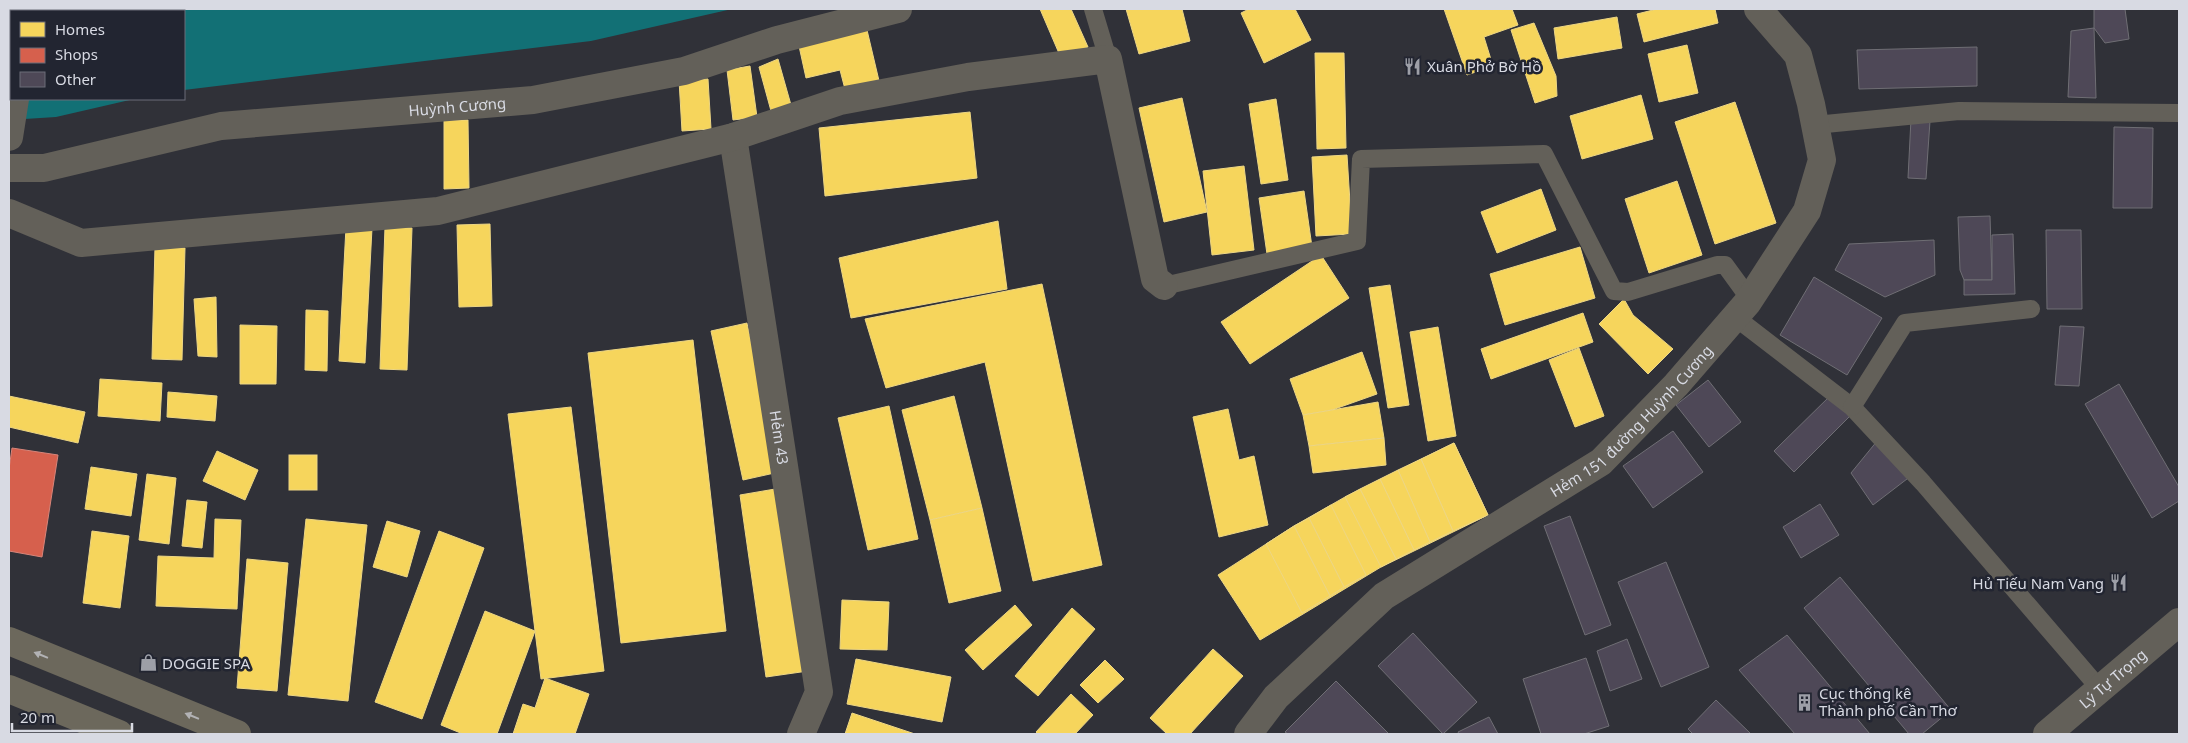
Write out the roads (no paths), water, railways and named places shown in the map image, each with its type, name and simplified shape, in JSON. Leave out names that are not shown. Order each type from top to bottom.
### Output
[{"type":"highway","points":[[9,642],[237,734]]},
{"type":"highway","points":[[9,689],[118,734]]},
{"type":"street","name":"Huỳnh Cương","points":[[9,168],[44,168],[221,126],[533,100],[684,71],[776,40],[898,9]]},
{"type":"street","name":"Hẻm 151 đường Huỳnh Cương","points":[[1248,734],[1276,697],[1384,596],[1601,462],[1676,385],[1742,307],[1807,212],[1822,160],[1798,55],[1758,9]]},
{"type":"street","points":[[9,213],[81,243],[438,212],[733,137],[840,101],[968,77],[1108,59],[1156,279],[1164,286]]},
{"type":"street","points":[[9,136],[15,100]]},
{"type":"street","name":"Hẻm 43","points":[[733,137],[818,692],[801,734]]},
{"type":"street","name":"Lý Tự Trọng","points":[[2047,734],[2179,622]]},
{"type":"lane","points":[[1093,9],[1108,59]]},
{"type":"lane","points":[[1815,125],[1959,111],[2179,113]]},
{"type":"lane","points":[[1164,286],[1357,241],[1361,158],[1544,154],[1614,290],[1628,292],[1717,265],[1725,265],[1742,307],[1852,407],[1923,483],[2100,689]]},
{"type":"lane","points":[[1852,407],[1905,323],[2031,309]]},
{"type":"water","points":[[9,9],[732,9],[591,41],[185,90],[185,10],[10,10],[10,100],[130,100],[56,117],[9,120]]},
{"type":"place","name":"Xuân Phở Bờ Hồ","points":[[1413,66]]},
{"type":"place","name":"Hủ Tiếu Nam Vang","points":[[2118,583]]},
{"type":"place","name":"DOGGIE SPA","points":[[148,663]]},
{"type":"place","name":"Cục thống kê Thành phố Cần Thơ","points":[[1805,702]]}]
